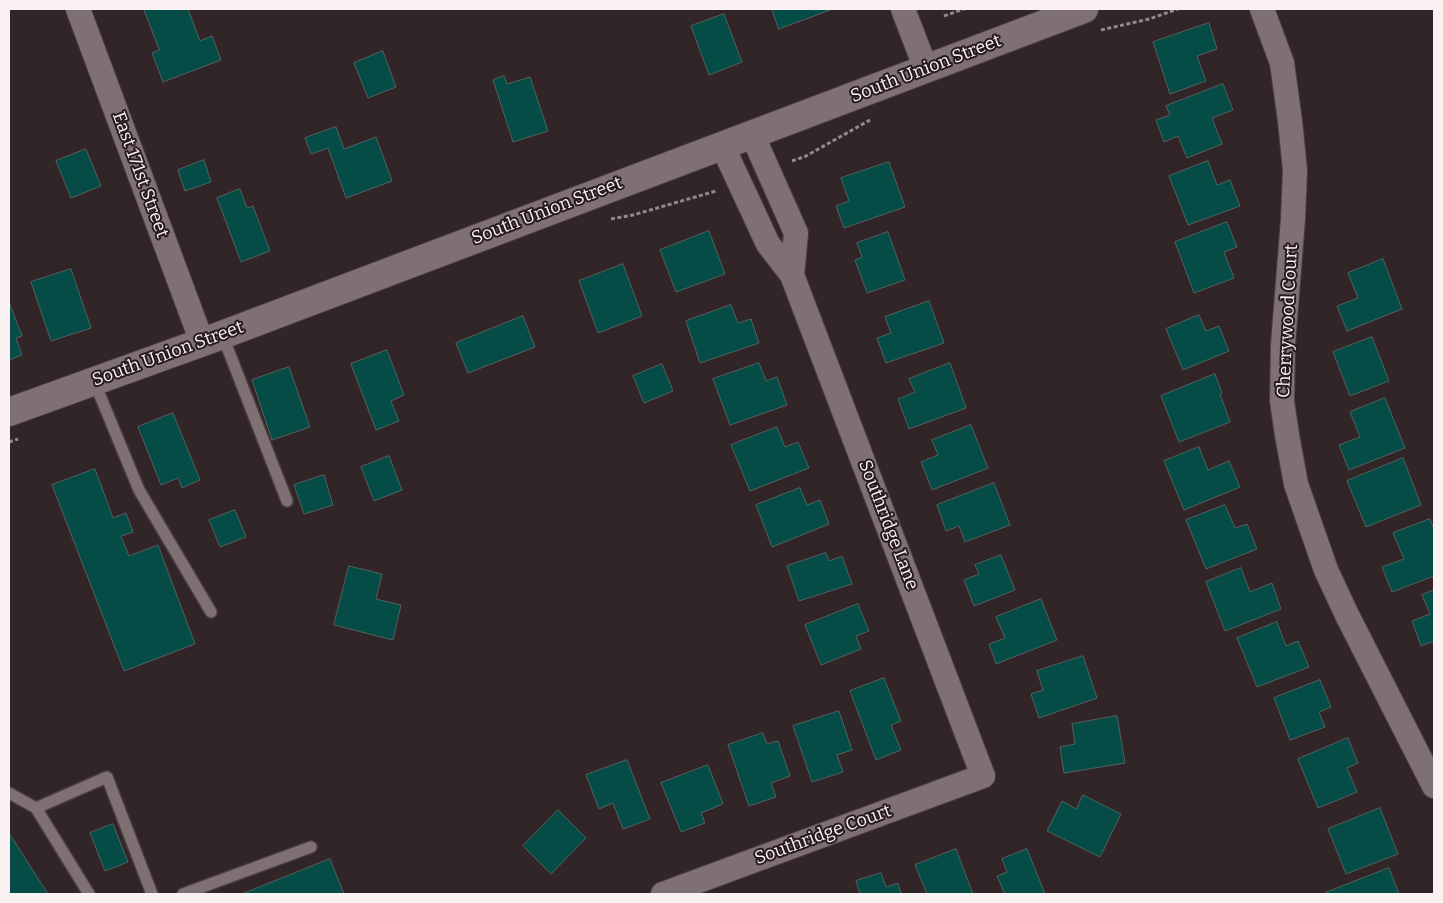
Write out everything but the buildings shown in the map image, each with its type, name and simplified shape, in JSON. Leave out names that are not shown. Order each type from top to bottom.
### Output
[{"type":"street","name":"East 171st Street","points":[[78,9],[212,338]]},
{"type":"street","points":[[903,9],[926,69]]},
{"type":"street","name":"South Union Street","points":[[9,412],[212,338],[1084,9]]},
{"type":"street","name":"Cherrywood Court","points":[[1262,9],[1282,63],[1295,170],[1283,345],[1282,401],[1296,484],[1326,570],[1434,786]]},
{"type":"street","name":"Southridge Lane","points":[[752,134],[796,234],[792,275]]},
{"type":"street","name":"Southridge Lane","points":[[722,145],[768,244],[792,275],[983,776]]},
{"type":"street","name":"Southridge Court","points":[[663,894],[983,776]]},
{"type":"lane","points":[[212,338],[286,501]]},
{"type":"lane","points":[[94,381],[139,490],[211,612]]},
{"type":"lane","points":[[36,808],[107,777],[152,894]]},
{"type":"lane","points":[[9,793],[36,808],[89,894]]},
{"type":"lane","points":[[183,894],[311,847]]},
{"type":"path","points":[[944,16],[964,9]]}]
